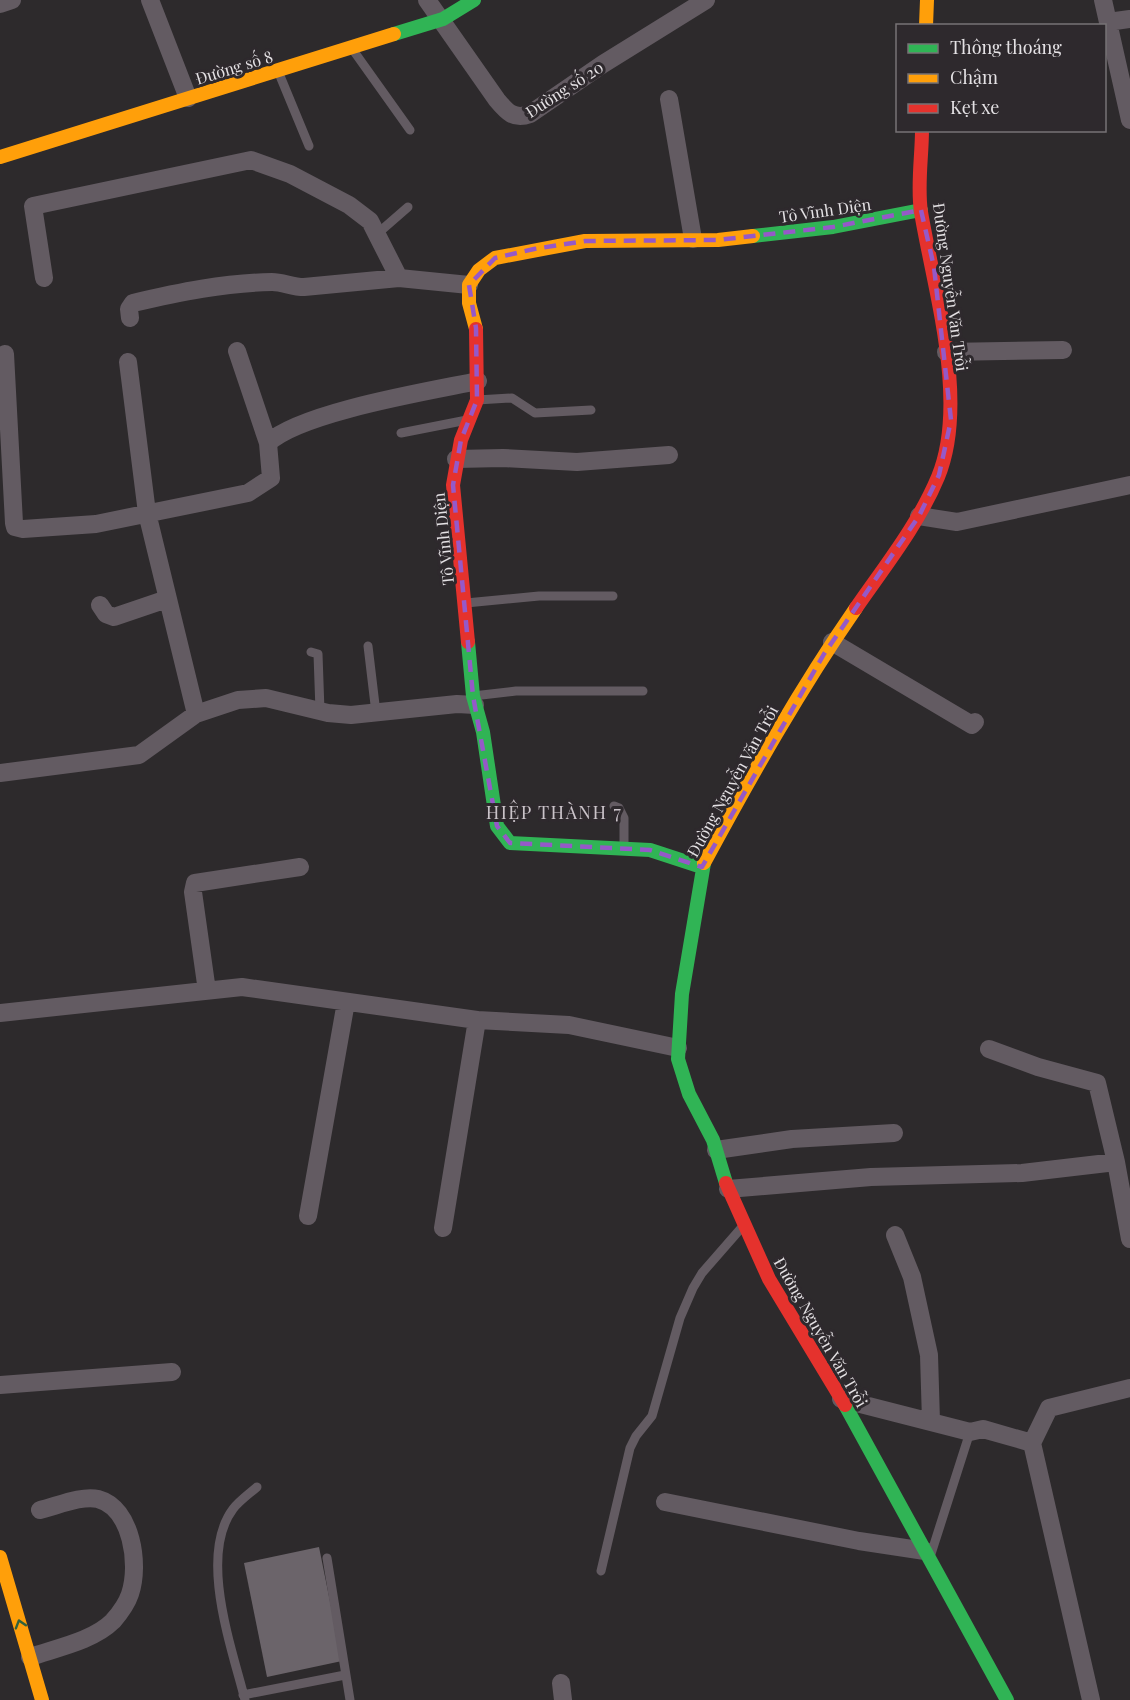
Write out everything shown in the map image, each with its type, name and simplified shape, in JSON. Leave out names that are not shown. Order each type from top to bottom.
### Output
[{"type":"street","points":[[0,4],[12,0]]},
{"type":"street","points":[[150,0],[188,98]]},
{"type":"street","name":"Đường số 20","points":[[428,0],[497,100],[510,114],[520,118],[530,114],[603,64],[706,0]]},
{"type":"street","name":"Đường số 8","points":[[0,157],[443,20],[474,0]]},
{"type":"street","points":[[926,24],[927,0]]},
{"type":"street","points":[[1103,0],[1130,120]]},
{"type":"street","points":[[1108,22],[1130,19]]},
{"type":"street","points":[[669,99],[693,239]]},
{"type":"street","name":"Đường Nguyễn Văn Trỗi","points":[[922,132],[921,210],[934,267],[946,352],[951,420],[939,475],[919,516],[832,642],[744,789],[702,867],[682,994],[678,1059],[689,1094],[717,1150],[728,1189],[769,1279],[841,1399],[1007,1700]]},
{"type":"street","points":[[44,278],[33,206],[251,160],[272,165],[349,205],[370,221],[399,278]]},
{"type":"street","name":"Tô Vĩnh Diện","points":[[702,867],[650,850],[510,843],[497,826],[483,732],[474,700],[453,485],[456,459],[477,400],[476,328],[469,303],[469,285],[479,270],[495,258],[534,249],[585,242],[718,240],[833,227],[921,210]]},
{"type":"street","points":[[130,318],[129,309],[133,303],[208,286],[276,282],[297,287],[399,278],[469,285]]},
{"type":"street","points":[[946,352],[1063,350]]},
{"type":"street","points":[[5,354],[15,527],[23,529],[96,524],[248,493],[271,478],[268,443],[237,351]]},
{"type":"street","points":[[128,362],[147,513],[196,714]]},
{"type":"street","points":[[268,443],[279,432],[329,415],[478,381]]},
{"type":"street","points":[[456,459],[503,458],[577,462],[669,455]]},
{"type":"street","points":[[919,516],[957,522],[1130,485]]},
{"type":"street","points":[[100,605],[106,614],[114,616],[167,599]]},
{"type":"street","points":[[832,642],[972,725],[975,722]]},
{"type":"street","points":[[0,773],[139,755],[196,714],[238,700],[266,698],[320,711],[351,715],[474,700]]},
{"type":"street","points":[[207,991],[193,885],[300,867]]},
{"type":"street","points":[[0,1013],[242,987],[477,1020],[568,1025],[678,1048]]},
{"type":"street","points":[[308,1216],[346,1002]]},
{"type":"street","points":[[443,1228],[477,1020]]},
{"type":"street","points":[[989,1049],[1046,1070],[1097,1083],[1128,1213],[1130,1239]]},
{"type":"street","points":[[717,1150],[792,1139],[894,1133]]},
{"type":"street","points":[[728,1189],[871,1177],[1022,1173],[1116,1162]]},
{"type":"street","points":[[895,1235],[912,1278],[928,1355],[931,1421]]},
{"type":"street","points":[[0,1385],[172,1372]]},
{"type":"street","points":[[1091,1700],[1032,1443],[1049,1408],[1130,1388]]},
{"type":"street","points":[[841,1399],[970,1432],[983,1429],[1032,1443]]},
{"type":"street","points":[[30,1657],[91,1635],[112,1622],[126,1603],[134,1576],[134,1557],[126,1526],[120,1513],[107,1502],[94,1498],[40,1510]]},
{"type":"street","points":[[665,1502],[927,1555]]},
{"type":"street","points":[[0,1557],[42,1700]]},
{"type":"lane","points":[[351,48],[410,130]]},
{"type":"lane","points":[[278,71],[309,146]]},
{"type":"lane","points":[[377,234],[408,207]]},
{"type":"lane","points":[[477,400],[512,398],[535,413],[591,410]]},
{"type":"lane","points":[[401,433],[472,419]]},
{"type":"lane","points":[[466,603],[539,596],[613,596]]},
{"type":"lane","points":[[368,646],[376,713]]},
{"type":"lane","points":[[311,652],[318,654],[320,711]]},
{"type":"lane","points":[[474,700],[516,691],[643,691]]},
{"type":"lane","points":[[614,806],[619,808],[624,818],[624,848]]},
{"type":"lane","points":[[601,1571],[630,1448],[636,1436],[652,1416],[687,1302],[702,1273],[744,1224]]},
{"type":"lane","points":[[927,1555],[970,1432]]},
{"type":"lane","points":[[257,1487],[233,1508],[224,1525],[218,1548],[217,1577],[244,1697],[345,1674]]},
{"type":"lane","points":[[327,1558],[346,1662],[345,1674],[350,1700]]},
{"type":"highlighted area","points":[[921,210],[934,267],[951,420],[939,475],[919,516],[824,654],[702,867],[650,850],[510,843],[497,826],[473,696],[453,485],[461,440],[477,400],[476,328],[469,285],[495,258],[534,249],[585,241],[718,240],[833,227]]},
{"type":"building","points":[[319,1547],[342,1661],[267,1677],[244,1563]]},
{"type":"traffic: fast","points":[[394,34],[443,19],[474,0]]},
{"type":"traffic: fast","points":[[753,236],[833,227],[921,210]]},
{"type":"traffic: fast","points":[[468,642],[473,696],[483,732],[497,826],[510,843],[650,850],[702,867]]},
{"type":"traffic: fast","points":[[704,863],[682,994],[678,1059],[689,1094],[713,1140],[726,1183]]},
{"type":"traffic: fast","points":[[845,1405],[1007,1700]]},
{"type":"traffic: slow","points":[[926,24],[927,0]]},
{"type":"traffic: slow","points":[[0,157],[394,34]]},
{"type":"traffic: slow","points":[[476,329],[469,303],[469,285],[479,270],[495,258],[585,241],[718,240],[753,236]]},
{"type":"traffic: slow","points":[[704,863],[777,733],[856,608]]},
{"type":"traffic: slow","points":[[0,1557],[42,1700]]},
{"type":"traffic: jam","points":[[856,608],[921,512],[938,477],[947,447],[950,381],[940,310],[921,212],[922,132]]},
{"type":"traffic: jam","points":[[468,642],[453,485],[461,440],[477,400],[476,329]]},
{"type":"traffic: jam","points":[[726,1183],[769,1279],[845,1405]]},
{"type":"district","name":"HIỆP THÀNH 7","points":[[554,812]]}]
